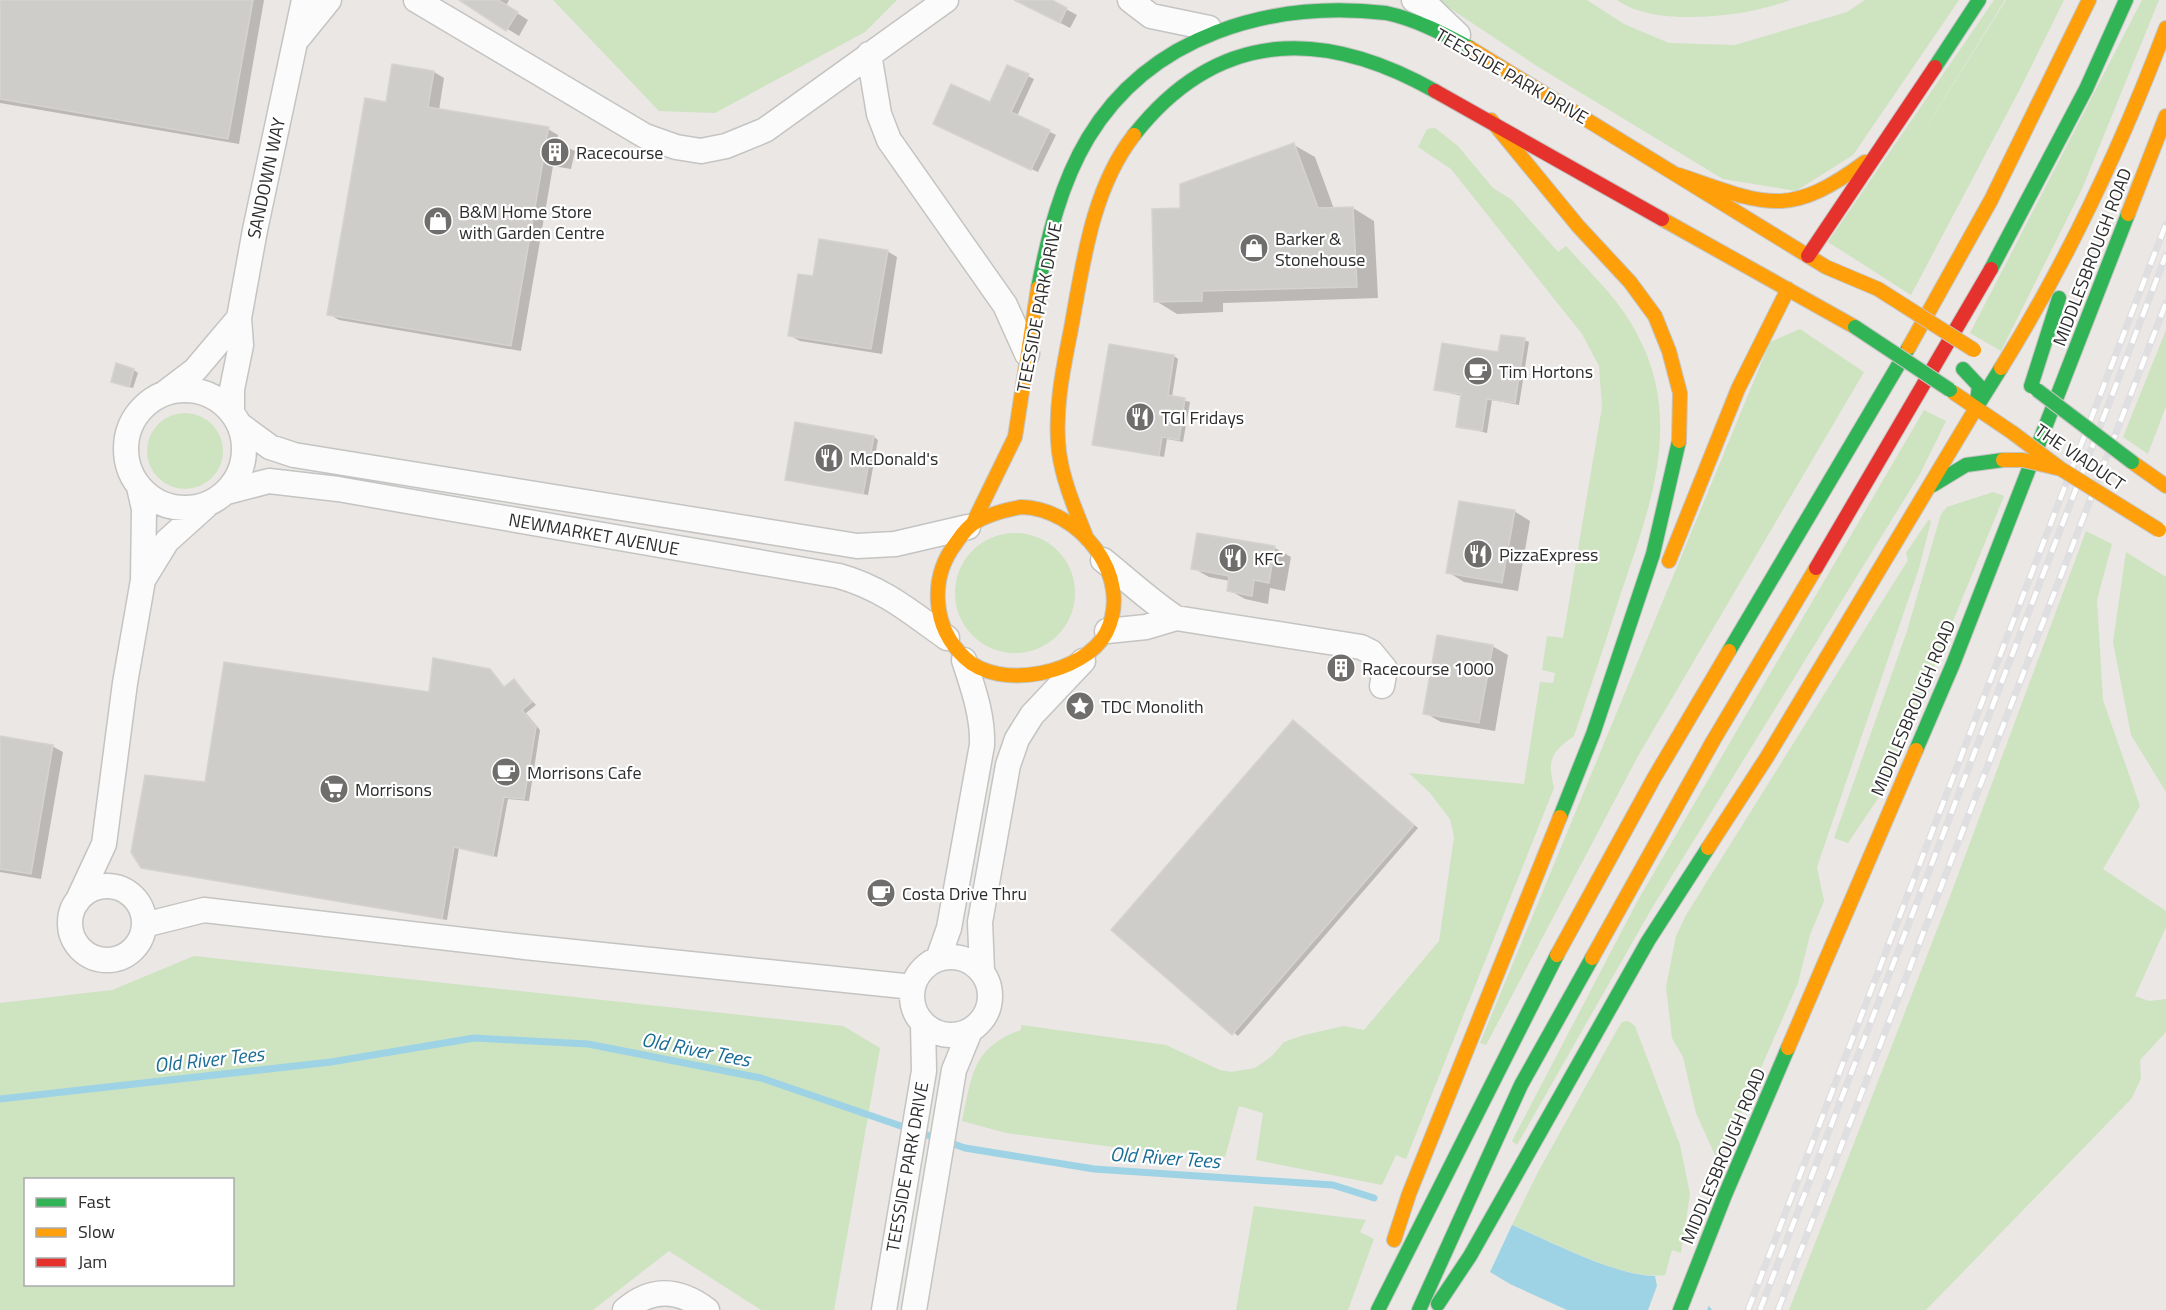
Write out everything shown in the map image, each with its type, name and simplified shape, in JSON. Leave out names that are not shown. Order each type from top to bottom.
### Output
[{"type":"main road","points":[[1622,653],[1661,580],[1752,356],[1788,289],[1857,188],[1876,154],[1979,0]]},
{"type":"main road","points":[[1378,1310],[1514,1041],[1652,780],[1951,275],[2044,99],[2089,0]]},
{"type":"main road","points":[[1419,1310],[1521,1084],[1713,741],[1979,293],[2086,89],[2126,0]]},
{"type":"main road","name":"TEESSIDE PARK DRIVE","points":[[971,525],[1015,437],[1045,254],[1066,183],[1094,126],[1118,94],[1163,53],[1209,28],[1280,8],[1358,8],[1388,13],[1435,31],[1474,50],[1679,175],[1803,265],[1826,267],[1878,289],[2006,371]]},
{"type":"main road","points":[[1435,1310],[1470,1256],[1648,941],[1767,757],[1976,408],[2006,371],[2076,239],[2147,79],[2166,28]]},
{"type":"main road","name":"TEESSIDE PARK DRIVE","points":[[1087,539],[1069,491],[1058,441],[1058,407],[1084,249],[1098,204],[1114,167],[1144,122],[1189,82],[1219,64],[1272,48],[1309,47],[1373,61],[1410,77],[1491,120],[1620,196],[1855,327],[1976,408]]},
{"type":"main road","name":"MIDDLESBROUGH ROAD","points":[[1680,1310],[1725,1195],[1953,664],[2166,116]]},
{"type":"main road","points":[[1371,1310],[1409,1194],[1564,810],[1622,653],[1653,554],[1680,438],[1680,393],[1669,351],[1655,316],[1630,282],[1578,226],[1491,120]]},
{"type":"main road","points":[[1679,175],[1755,201],[1776,205],[1811,197],[1839,182],[1876,154]]},
{"type":"main road","points":[[2006,371],[2076,239]]},
{"type":"main road","points":[[1826,267],[1850,292]]},
{"type":"main road","points":[[1905,332],[1977,380],[1980,389],[1976,408]]},
{"type":"main road","name":"THE VIADUCT","points":[[2006,371],[2166,486]]},
{"type":"main road","name":"THE VIADUCT","points":[[1976,408],[2061,469],[2166,533]]},
{"type":"main road","points":[[1930,488],[1961,465],[1984,460],[2023,460],[2061,469]]},
{"type":"main road","points":[[1021,507],[1042,508],[1063,517],[1087,539],[1103,561],[1112,596],[1113,613],[1101,640],[1046,673],[1005,676],[984,671],[964,660],[947,638],[939,610],[940,573],[945,556],[971,525],[1000,510],[1021,507]]},
{"type":"street","name":"SANDOWN WAY","points":[[236,419],[232,389],[241,345],[239,318],[265,176],[304,0]]},
{"type":"street","points":[[297,39],[329,0]]},
{"type":"street","points":[[416,0],[645,136],[676,147],[701,151],[726,146],[765,130],[946,0]]},
{"type":"street","points":[[1130,0],[1151,16],[1209,28]]},
{"type":"street","points":[[1414,0],[1429,7],[1474,50]]},
{"type":"street","points":[[869,54],[879,114],[889,140],[1005,305],[1027,354]]},
{"type":"street","points":[[104,844],[127,892],[140,906],[144,926],[135,948],[125,956],[113,960],[89,956],[79,948],[73,938],[71,920],[104,844],[125,683],[143,580],[144,508],[139,487],[126,460],[126,439],[134,418],[147,403],[195,370],[239,318]]},
{"type":"street","points":[[143,580],[167,541],[238,478],[244,460],[244,443],[236,419],[214,396],[190,389],[166,392]]},
{"type":"street","name":"NEWMARKET AVENUE","points":[[236,419],[270,447],[294,455],[857,546],[895,544],[971,525]]},
{"type":"street","name":"NEWMARKET AVENUE","points":[[217,498],[269,481],[338,489],[839,576],[868,584],[890,596],[947,638]]},
{"type":"street","points":[[139,487],[162,504],[185,509],[217,498]]},
{"type":"street","points":[[1103,561],[1136,586],[1152,603],[1176,618],[1361,647],[1371,652],[1385,669],[1382,686]]},
{"type":"street","points":[[982,971],[980,922],[1008,765],[1017,739],[1032,715],[1101,640],[1176,618]]},
{"type":"street","points":[[938,959],[948,928],[982,745],[978,703],[964,660]]},
{"type":"street","points":[[77,902],[94,889],[117,888],[127,892]]},
{"type":"street","points":[[144,926],[204,910],[525,947],[913,987]]},
{"type":"street","points":[[957,957],[975,964],[982,971],[990,989],[990,999],[984,1018],[970,1031],[960,1034],[940,1034],[923,1023],[914,1007],[913,987],[922,970],[938,959],[957,957]]},
{"type":"street","name":"TEESSIDE PARK DRIVE","points":[[884,1310],[924,1071],[923,1023]]},
{"type":"street","name":"TEESSIDE PARK DRIVE","points":[[914,1310],[954,1070],[970,1031]]},
{"type":"street","points":[[625,1310],[646,1296],[659,1292],[688,1297],[707,1310]]},
{"type":"green space","points":[[553,0],[897,0],[865,32],[715,113],[659,111]]},
{"type":"green space","points":[[1431,0],[1587,0],[1624,24],[1669,43],[1735,45],[1847,12],[1865,0],[1959,0],[1853,155],[1796,191],[1723,179],[1540,68],[1448,7]]},
{"type":"green space","points":[[1617,0],[1790,0],[1727,15],[1677,17],[1634,9]]},
{"type":"green space","points":[[1994,0],[2005,0],[1901,168],[2006,0],[2064,0],[2021,87],[1911,295],[1828,242]]},
{"type":"green space","points":[[2142,0],[2159,0],[2082,189],[2001,351],[1970,333]]},
{"type":"green space","points":[[1435,128],[1458,146],[1493,188],[1511,199],[1558,252],[1566,246],[1622,310],[1637,334],[1651,367],[1658,399],[1660,432],[1658,464],[1642,528],[1574,736],[1560,747],[1551,763],[1554,788],[1406,1159],[1396,1155],[1382,1185],[1256,1160],[1263,1113],[1239,1106],[1225,1157],[1177,1152],[1167,1154],[1006,1133],[962,1121],[972,1077],[983,1054],[1005,1037],[1021,1030],[1021,1025],[1166,1045],[1220,1070],[1231,1072],[1255,1068],[1272,1056],[1284,1042],[1304,1035],[1344,1026],[1364,1030],[1439,941],[1454,837],[1450,819],[1430,793],[1409,773],[1524,784],[1540,682],[1553,683],[1555,673],[1542,670],[1547,636],[1563,638],[1602,407],[1599,366],[1582,334],[1451,169],[1418,147],[1427,129]]},
{"type":"green space","points":[[1800,329],[1864,372],[1638,756],[1486,1045],[1480,1043],[1770,342]]},
{"type":"green space","points":[[2166,330],[2166,406],[2148,454],[2123,437]]},
{"type":"green space","points":[[1924,410],[1946,421],[1920,474],[1652,908],[1517,1145],[1512,1141],[1638,900]]},
{"type":"green space","points":[[178,413],[192,413],[206,419],[217,430],[223,444],[220,466],[212,478],[192,489],[178,489],[164,483],[153,472],[147,458],[147,444],[153,430],[164,419]]},
{"type":"green space","points":[[1993,492],[2004,496],[1885,788],[1848,843],[1834,838],[1907,631],[1941,514],[1947,507]]},
{"type":"green space","points":[[1929,519],[1931,522],[1919,568],[1817,867],[1824,901],[1810,935],[1798,983],[1719,1164],[1696,1113],[1683,1057],[1672,1038],[1666,987],[1676,936],[1686,915],[1908,560],[1906,553]]},
{"type":"green space","points":[[2086,531],[2112,544],[2097,600],[2103,700],[2140,806],[2103,869],[2166,911],[2166,927],[2135,996],[2149,1001],[2166,999],[2166,1032],[2140,1060],[2141,1078],[2132,1098],[1926,1310],[1789,1310],[1949,899]]},
{"type":"green space","points":[[1015,533],[1038,538],[1057,551],[1070,570],[1075,593],[1070,616],[1057,635],[1038,648],[1015,653],[992,648],[973,635],[960,616],[955,593],[960,570],[973,551],[992,538]]},
{"type":"green space","points":[[2126,552],[2166,577],[2166,792],[2131,735],[2113,642]]},
{"type":"green space","points":[[194,956],[843,1026],[880,1048],[834,1310],[761,1310],[669,1251],[593,1310],[0,1310],[0,1003],[112,990]]},
{"type":"green space","points":[[1628,1021],[1635,1026],[1680,1145],[1690,1194],[1681,1253],[1672,1250],[1665,1275],[1629,1272],[1609,1266],[1512,1225],[1538,1172],[1617,1030],[1622,1022]]},
{"type":"green space","points":[[1254,1206],[1366,1220],[1360,1232],[1374,1239],[1348,1310],[1236,1310]]},
{"type":"water","points":[[1512,1225],[1602,1264],[1638,1274],[1655,1276],[1657,1286],[1709,1306],[1712,1310],[1567,1310],[1510,1284],[1490,1272]]},
{"type":"pier","points":[[1658,1283],[1710,1303],[1707,1310],[1648,1310]]},
{"type":"building","points":[[0,0],[253,0],[228,139],[0,99]]},
{"type":"building","points":[[459,0],[498,0],[518,12],[506,31]]},
{"type":"building","points":[[1014,0],[1052,0],[1067,8],[1060,23]]},
{"type":"building","name":"B&M Home Store with Garden Centre","points":[[392,64],[434,71],[428,107],[549,127],[546,140],[565,143],[561,164],[543,161],[511,346],[327,315],[365,98],[386,102]]},
{"type":"building","points":[[1007,65],[1029,74],[1011,112],[1050,130],[1031,170],[933,124],[951,84],[990,102]]},
{"type":"building","name":"Barker & Stonehouse","points":[[1294,143],[1318,208],[1353,207],[1357,287],[1202,291],[1202,301],[1154,302],[1152,209],[1180,208],[1180,184]]},
{"type":"building","points":[[819,239],[888,250],[871,349],[788,336],[798,274],[813,276]]},
{"type":"building","name":"Tim Hortons","points":[[1501,335],[1525,338],[1515,403],[1487,399],[1482,431],[1456,427],[1461,394],[1434,390],[1442,343],[1498,352]]},
{"type":"building","name":"TGI Fridays","points":[[1109,344],[1174,355],[1168,395],[1185,398],[1179,440],[1162,437],[1159,456],[1092,445]]},
{"type":"building","points":[[116,363],[134,369],[129,387],[111,382]]},
{"type":"building","name":"McDonald's","points":[[795,422],[874,436],[863,494],[785,480]]},
{"type":"building","name":"PizzaExpress","points":[[1459,501],[1515,510],[1502,583],[1446,573]]},
{"type":"building","name":"KFC","points":[[1197,533],[1275,546],[1269,583],[1254,580],[1252,596],[1227,591],[1229,576],[1191,569]]},
{"type":"building","points":[[1437,635],[1493,645],[1479,723],[1423,714]]},
{"type":"building","name":"Morrisons","points":[[433,658],[490,669],[504,687],[514,679],[532,702],[522,710],[536,727],[524,799],[504,797],[493,856],[454,847],[442,919],[141,868],[131,852],[145,775],[205,782],[224,662],[429,692]]},
{"type":"building","points":[[1293,720],[1414,825],[1232,1035],[1111,930]]},
{"type":"building","points":[[0,736],[53,745],[31,874],[0,869]]},
{"type":"waterway","name":"Old River Tees","points":[[0,1099],[331,1062],[474,1038],[588,1044],[761,1078],[965,1148],[1094,1169],[1333,1185],[1374,1198]]},
{"type":"railway","points":[[1748,1310],[2166,224]]},
{"type":"railway","points":[[1760,1310],[2166,255]]},
{"type":"railway","points":[[1778,1310],[2166,303]]},
{"type":"traffic: fast","points":[[1935,67],[1979,0]]},
{"type":"traffic: fast","points":[[1991,269],[2086,89],[2126,0]]},
{"type":"traffic: fast","points":[[1038,288],[1057,210],[1070,173],[1088,138],[1114,103],[1144,73],[1179,50],[1217,32],[1257,20],[1299,13],[1342,10],[1386,13],[1408,19],[1470,48]]},
{"type":"traffic: fast","points":[[1134,135],[1166,100],[1201,74],[1237,57],[1274,49],[1313,49],[1353,56],[1393,70],[1435,91]]},
{"type":"traffic: fast","points":[[1916,750],[1953,664],[2128,214]]},
{"type":"traffic: fast","points":[[2031,386],[2059,298]]},
{"type":"traffic: fast","points":[[1855,327],[1950,390]]},
{"type":"traffic: fast","points":[[1729,651],[1909,347]]},
{"type":"traffic: fast","points":[[1976,408],[2001,368]]},
{"type":"traffic: fast","points":[[1963,369],[1979,386],[1976,408]]},
{"type":"traffic: fast","points":[[2037,390],[2132,462]]},
{"type":"traffic: fast","points":[[1560,817],[1593,734],[1653,554],[1679,441]]},
{"type":"traffic: fast","points":[[1933,485],[1966,465],[2003,460]]},
{"type":"traffic: fast","points":[[1438,1304],[1470,1256],[1648,941],[1708,848]]},
{"type":"traffic: fast","points":[[1378,1310],[1557,955]]},
{"type":"traffic: fast","points":[[1419,1310],[1521,1085],[1592,958]]},
{"type":"traffic: fast","points":[[1680,1310],[1725,1195],[1788,1048]]},
{"type":"traffic: slow","points":[[1909,347],[1991,200],[2089,0]]},
{"type":"traffic: slow","points":[[2001,368],[2049,286],[2092,202],[2131,116],[2166,28]]},
{"type":"traffic: slow","points":[[1470,48],[1826,267],[1878,289]]},
{"type":"traffic: slow","points":[[2128,214],[2166,116]]},
{"type":"traffic: slow","points":[[1491,120],[1578,226],[1630,282],[1655,316],[1669,351],[1680,393],[1679,441]]},
{"type":"traffic: slow","points":[[1087,539],[1070,496],[1059,452],[1060,390],[1091,228],[1108,179],[1134,135]]},
{"type":"traffic: slow","points":[[1679,175],[1755,199],[1775,201],[1815,193],[1865,162]]},
{"type":"traffic: slow","points":[[1662,219],[1855,327]]},
{"type":"traffic: slow","points":[[973,523],[1015,437],[1038,288]]},
{"type":"traffic: slow","points":[[1669,561],[1738,389],[1788,289]]},
{"type":"traffic: slow","points":[[1878,289],[1974,350]]},
{"type":"traffic: slow","points":[[1954,393],[2013,433]]},
{"type":"traffic: slow","points":[[1708,848],[1767,757],[1976,408]]},
{"type":"traffic: slow","points":[[2013,433],[2061,469],[2159,530]]},
{"type":"traffic: slow","points":[[2003,460],[2023,460],[2061,469]]},
{"type":"traffic: slow","points":[[2132,462],[2166,486]]},
{"type":"traffic: slow","points":[[1021,507],[1042,510],[1062,519],[1081,532],[1096,549],[1107,568],[1113,589],[1113,611],[1106,633],[1095,647],[1079,659],[1061,668],[1040,673],[998,674],[980,668],[965,658],[954,646],[941,617],[938,587],[947,557],[966,530],[985,517],[1021,507]]},
{"type":"traffic: slow","points":[[1592,958],[1713,741],[1816,568]]},
{"type":"traffic: slow","points":[[1557,955],[1654,778],[1729,651]]},
{"type":"traffic: slow","points":[[1788,1048],[1916,750]]},
{"type":"traffic: slow","points":[[1394,1240],[1409,1194],[1560,817]]},
{"type":"traffic: jam","points":[[1808,256],[1935,67]]},
{"type":"traffic: jam","points":[[1435,91],[1662,219]]},
{"type":"traffic: jam","points":[[1816,568],[1991,269]]},
{"type":"place","name":"Racecourse","points":[[555,152]]},
{"type":"place","name":"B&M Home Store with Garden Centre","points":[[438,221]]},
{"type":"place","name":"Barker & Stonehouse","points":[[1254,248]]},
{"type":"place","name":"Tim Hortons","points":[[1478,371]]},
{"type":"place","name":"TGI Fridays","points":[[1140,417]]},
{"type":"place","name":"McDonald's","points":[[829,458]]},
{"type":"place","name":"PizzaExpress","points":[[1478,554]]},
{"type":"place","name":"KFC","points":[[1233,558]]},
{"type":"place","name":"Racecourse 1000","points":[[1341,668]]},
{"type":"place","name":"TDC Monolith","points":[[1080,706]]},
{"type":"place","name":"Morrisons Cafe","points":[[506,772]]},
{"type":"place","name":"Morrisons","points":[[334,789]]},
{"type":"place","name":"Costa Drive Thru","points":[[881,893]]}]
